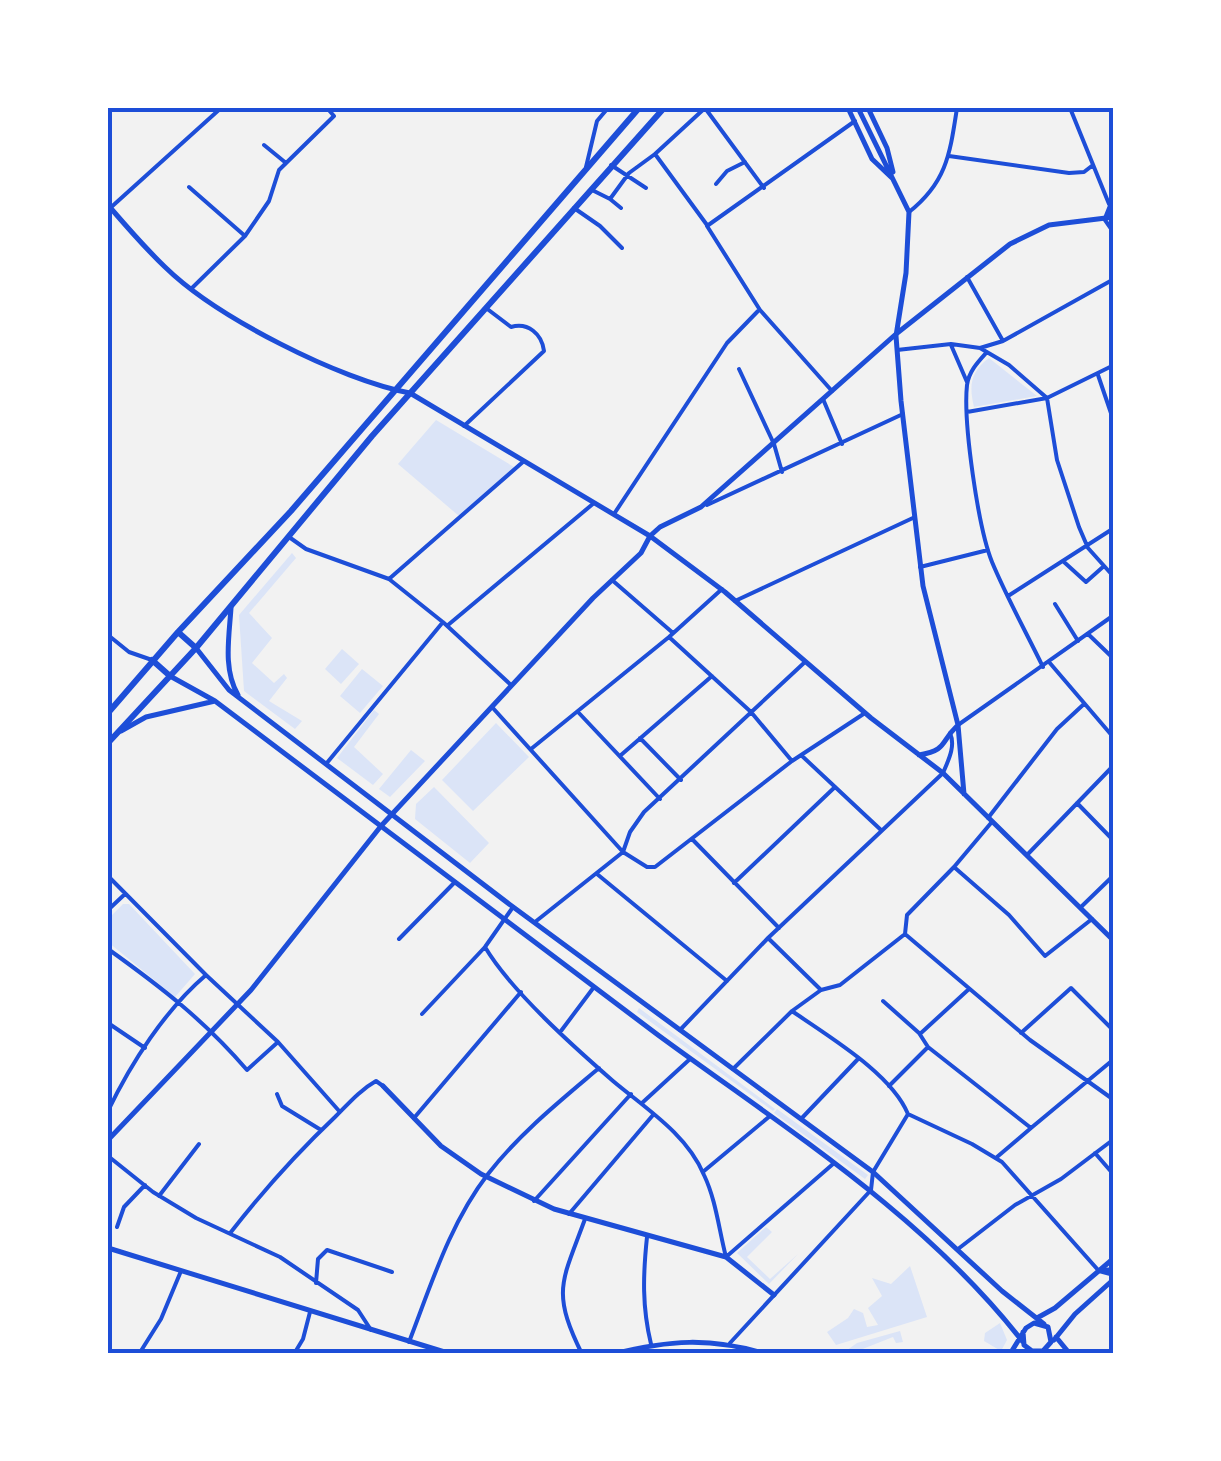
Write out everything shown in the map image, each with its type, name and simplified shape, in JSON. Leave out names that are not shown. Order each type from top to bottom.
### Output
[{"type":"highway","points":[[108,712],[291,511],[639,108]]},
{"type":"highway","points":[[108,743],[196,648],[410,394],[664,108]]},
{"type":"highway","points":[[178,632],[196,648]]},
{"type":"highway","points":[[152,660],[170,676]]},
{"type":"street","points":[[108,112],[113,108]]},
{"type":"street","points":[[221,108],[108,207],[166,269],[308,358],[410,394],[650,536],[722,589],[943,774],[1114,941]]},
{"type":"street","points":[[192,288],[245,236],[269,201],[280,170],[334,116],[327,108]]},
{"type":"street","points":[[585,173],[596,121],[608,108]]},
{"type":"street","points":[[610,200],[628,176],[705,108],[764,188]]},
{"type":"street","points":[[848,108],[872,159],[894,180]]},
{"type":"street","points":[[858,108],[909,212],[906,273],[896,334],[902,414],[920,567],[958,725],[964,794]]},
{"type":"street","points":[[868,108],[887,148],[894,180]]},
{"type":"street","points":[[909,212],[930,196],[950,156],[958,108]]},
{"type":"street","points":[[1070,108],[1111,200],[1108,217],[1114,233]]},
{"type":"street","points":[[707,226],[854,121]]},
{"type":"street","points":[[264,145],[286,163]]},
{"type":"street","points":[[655,154],[760,310],[832,391]]},
{"type":"street","points":[[950,156],[1069,173],[1084,172],[1094,165]]},
{"type":"street","points":[[716,184],[727,171],[744,162]]},
{"type":"street","points":[[611,164],[646,188]]},
{"type":"street","points":[[189,187],[245,236]]},
{"type":"street","points":[[590,189],[621,208]]},
{"type":"street","points":[[574,208],[622,248]]},
{"type":"street","points":[[701,507],[896,334],[1010,244],[1049,225],[1108,217]]},
{"type":"street","points":[[968,277],[1003,341]]},
{"type":"street","points":[[980,348],[1003,341],[1114,279]]},
{"type":"street","points":[[464,426],[544,351],[543,342],[529,328],[520,324],[512,327],[486,308]]},
{"type":"street","points":[[614,514],[726,343],[760,310]]},
{"type":"street","points":[[897,350],[951,344],[980,348],[1032,383],[1046,398],[1057,460],[1088,548],[1114,577]]},
{"type":"street","points":[[951,344],[967,382],[979,514],[988,550],[1043,667]]},
{"type":"street","points":[[967,382],[987,351]]},
{"type":"street","points":[[967,412],[1046,398],[1114,365]]},
{"type":"street","points":[[740,369],[774,444],[782,472]]},
{"type":"street","points":[[1098,375],[1114,422]]},
{"type":"street","points":[[823,399],[842,444]]},
{"type":"street","points":[[108,1140],[238,1003],[381,826],[641,552],[660,526],[902,414]]},
{"type":"street","points":[[389,580],[524,461]]},
{"type":"street","points":[[326,764],[445,624],[594,502]]},
{"type":"street","points":[[735,600],[914,518]]},
{"type":"street","points":[[1008,596],[1114,528]]},
{"type":"street","points":[[289,538],[306,550],[389,580],[445,624],[511,685]]},
{"type":"street","points":[[920,567],[988,550]]},
{"type":"street","points":[[1064,562],[1086,582],[1104,566]]},
{"type":"street","points":[[612,580],[751,712],[792,761]]},
{"type":"street","points":[[530,750],[722,589]]},
{"type":"street","points":[[232,603],[228,662],[231,683],[240,698]]},
{"type":"street","points":[[1055,604],[1078,642]]},
{"type":"street","points":[[919,755],[936,752],[958,725],[1114,615]]},
{"type":"street","points":[[1088,634],[1114,658]]},
{"type":"street","points":[[108,635],[129,652],[152,660]]},
{"type":"street","points":[[196,648],[240,698],[514,907],[873,1172],[1044,1324],[1070,1354]]},
{"type":"street","points":[[535,922],[623,852],[637,822],[806,661]]},
{"type":"street","points":[[1049,662],[1114,738]]},
{"type":"street","points":[[170,676],[215,701],[503,921],[871,1190],[974,1285],[1039,1353],[1113,1274]]},
{"type":"street","points":[[621,755],[712,676]]},
{"type":"street","points":[[114,735],[146,717],[215,701]]},
{"type":"street","points":[[732,1069],[792,1011],[820,990],[840,985],[906,934],[907,914],[954,868],[1058,729],[1084,704]]},
{"type":"street","points":[[492,707],[623,852],[647,867],[655,867],[792,761],[865,712]]},
{"type":"street","points":[[577,711],[660,799]]},
{"type":"street","points":[[680,1030],[768,938],[943,774],[953,738],[950,732]]},
{"type":"street","points":[[640,738],[681,780]]},
{"type":"street","points":[[801,755],[882,831]]},
{"type":"street","points":[[1027,855],[1114,764]]},
{"type":"street","points":[[1108,770],[1114,777]]},
{"type":"street","points":[[734,882],[835,787]]},
{"type":"street","points":[[1077,802],[1114,842]]},
{"type":"street","points":[[692,838],[779,928]]},
{"type":"street","points":[[954,868],[1009,916],[1045,956],[1092,918]]},
{"type":"street","points":[[598,874],[727,981]]},
{"type":"street","points":[[108,876],[278,1042],[340,1112]]},
{"type":"street","points":[[1081,908],[1114,876]]},
{"type":"street","points":[[399,939],[454,883]]},
{"type":"street","points":[[108,910],[125,894]]},
{"type":"street","points":[[422,1014],[485,947],[514,907]]},
{"type":"street","points":[[906,934],[1022,1033],[1114,1100]]},
{"type":"street","points":[[768,938],[820,990]]},
{"type":"street","points":[[485,947],[561,1031],[655,1113],[704,1172],[726,1257]]},
{"type":"street","points":[[108,948],[181,1002],[247,1070],[278,1042]]},
{"type":"street","points":[[108,1111],[145,1048],[206,975]]},
{"type":"street","points":[[561,1031],[594,987]]},
{"type":"street","points":[[1022,1033],[1070,988],[1114,1031]]},
{"type":"street","points":[[920,1034],[969,989]]},
{"type":"street","points":[[414,1118],[522,992]]},
{"type":"street","points":[[884,1000],[920,1034],[928,1047],[1031,1128]]},
{"type":"street","points":[[792,1011],[901,1096],[908,1114],[996,1158],[1033,1194],[1098,1271],[1113,1274]]},
{"type":"street","points":[[108,1023],[145,1048]]},
{"type":"street","points":[[889,1086],[928,1047]]},
{"type":"street","points":[[996,1158],[1114,1058]]},
{"type":"street","points":[[642,1103],[691,1059]]},
{"type":"street","points":[[801,1119],[858,1059]]},
{"type":"street","points":[[409,1342],[458,1222],[486,1176],[527,1129],[600,1068]]},
{"type":"street","points":[[231,1232],[298,1152],[366,1086],[376,1082],[442,1146],[486,1176],[534,1201],[585,1220],[726,1257],[774,1294]]},
{"type":"street","points":[[108,1090],[114,1097]]},
{"type":"street","points":[[276,1094],[282,1106],[320,1130]]},
{"type":"street","points":[[534,1201],[631,1094]]},
{"type":"street","points":[[569,1214],[655,1113]]},
{"type":"street","points":[[730,1343],[871,1190],[873,1172],[908,1114]]},
{"type":"street","points":[[704,1172],[770,1116]]},
{"type":"street","points":[[958,1249],[1015,1204],[1061,1179],[1114,1138]]},
{"type":"street","points":[[159,1196],[199,1144]]},
{"type":"street","points":[[1094,1153],[1114,1175]]},
{"type":"street","points":[[108,1156],[159,1196],[196,1218],[280,1256],[358,1310],[371,1330]]},
{"type":"street","points":[[726,1257],[834,1163]]},
{"type":"street","points":[[117,1226],[124,1207],[145,1186]]},
{"type":"street","points":[[582,1354],[566,1322],[560,1294],[585,1220]]},
{"type":"street","points":[[648,1237],[642,1278],[644,1314],[652,1344]]},
{"type":"street","points":[[108,1248],[451,1354]]},
{"type":"street","points":[[316,1283],[318,1259],[327,1250],[392,1272]]},
{"type":"street","points":[[1010,1354],[1036,1318],[1055,1308],[1114,1258]]},
{"type":"street","points":[[140,1354],[161,1319],[181,1271]]},
{"type":"street","points":[[294,1354],[311,1311]]},
{"type":"street","points":[[1030,1325],[1044,1324]]},
{"type":"street","points":[[659,1354],[660,1342]]},
{"type":"street","points":[[613,1354],[660,1342],[730,1343],[766,1354]]},
{"type":"shaded area","points":[[989,358],[1037,396],[974,407],[972,380]]},
{"type":"shaded area","points":[[436,420],[514,467],[459,516],[398,464]]},
{"type":"shaded area","points":[[292,553],[296,558],[249,613],[272,638],[252,663],[274,683],[284,674],[287,678],[269,701],[302,721],[295,729],[244,691],[239,615]]},
{"type":"shaded area","points":[[342,649],[359,664],[341,684],[325,669]]},
{"type":"shaded area","points":[[362,669],[383,686],[360,713],[340,696]]},
{"type":"shaded area","points":[[374,710],[379,714],[354,747],[383,774],[373,785],[337,758]]},
{"type":"shaded area","points":[[496,723],[529,757],[473,811],[442,780]]},
{"type":"shaded area","points":[[411,750],[425,761],[390,797],[379,789]]},
{"type":"shaded area","points":[[434,787],[489,843],[470,863],[415,819],[416,804]]},
{"type":"shaded area","points":[[123,904],[129,904],[195,974],[175,997],[108,942],[108,919]]},
{"type":"shaded area","points":[[639,1008],[775,1109],[637,1012]]},
{"type":"shaded area","points":[[777,1109],[868,1175],[865,1179],[774,1113]]},
{"type":"shaded area","points":[[766,1227],[772,1232],[747,1257],[770,1279],[798,1254],[769,1284],[737,1253]]},
{"type":"shaded area","points":[[910,1266],[927,1317],[836,1345],[827,1332],[854,1309],[863,1313],[867,1327],[878,1325],[868,1308],[882,1296],[872,1278],[891,1284]]},
{"type":"shaded area","points":[[1000,1323],[1007,1340],[1001,1351],[984,1341],[985,1333]]},
{"type":"shaded area","points":[[900,1331],[903,1342],[896,1343],[893,1337],[860,1350],[861,1353],[843,1353],[857,1343]]}]
